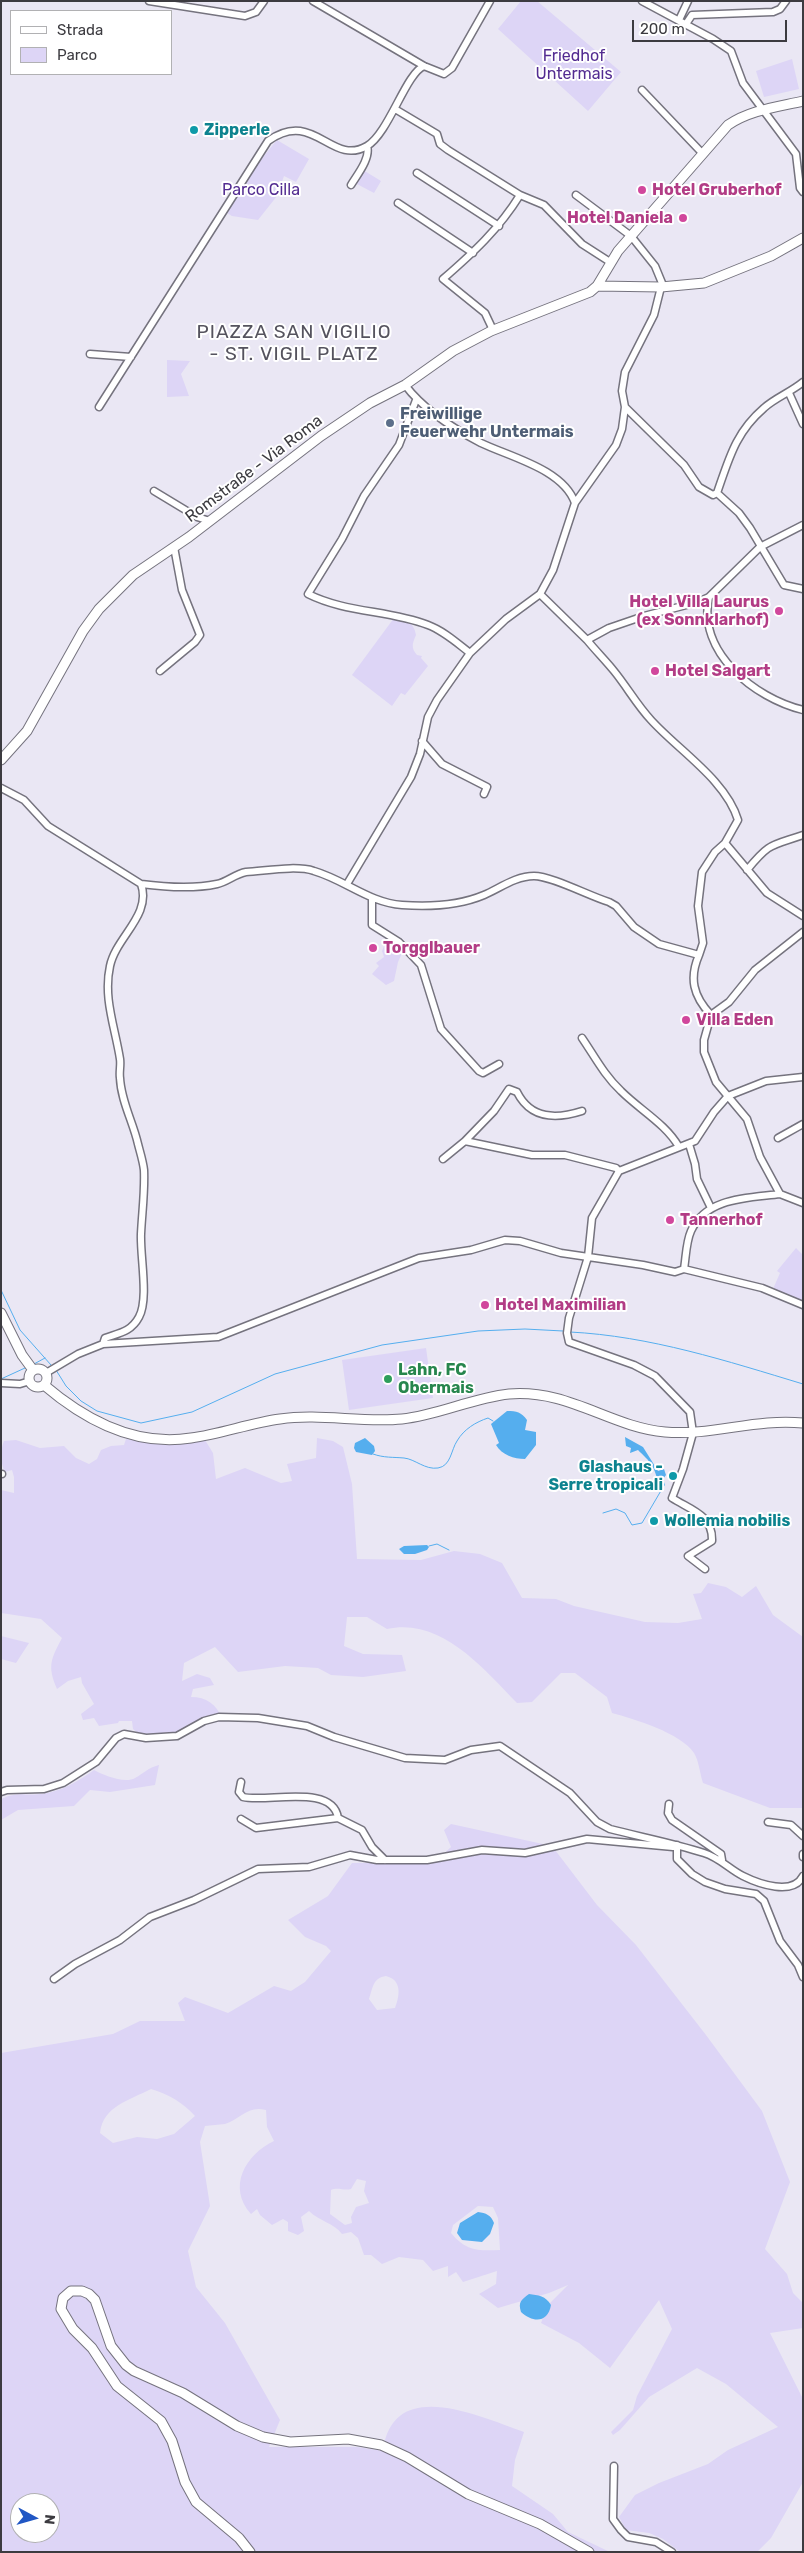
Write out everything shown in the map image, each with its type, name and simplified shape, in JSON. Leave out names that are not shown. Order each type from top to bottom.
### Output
[{"type":"main road","points":[[803,101],[761,110],[738,118],[728,125],[631,236],[610,262],[597,286],[661,287],[704,283],[722,278],[787,248],[803,238]]},
{"type":"main road","name":"Romstraße - Via Roma","points":[[1,760],[27,730],[83,631],[99,609],[133,575],[174,548],[207,520],[321,436],[370,403],[405,385],[453,351],[493,330],[590,292],[597,286]]},
{"type":"main road","points":[[1,1313],[30,1367],[30,1381],[36,1387],[44,1385],[49,1371],[30,1367]]},
{"type":"main road","points":[[44,1385],[72,1408],[96,1422],[131,1435],[171,1440],[190,1438],[278,1419],[400,1419],[421,1417],[478,1400],[509,1394],[547,1395],[652,1430],[692,1433],[765,1423],[803,1423]]},
{"type":"main road","points":[[250,2552],[239,2538],[196,2502],[185,2482],[172,2441],[161,2421],[117,2386],[92,2348],[66,2321],[62,2314],[61,2304],[63,2298],[71,2291],[82,2291],[95,2300],[111,2346],[120,2359],[134,2371],[183,2393],[237,2426],[263,2437],[290,2442],[348,2439],[381,2445],[408,2457],[458,2489],[540,2524],[589,2552]]},
{"type":"street","points":[[149,1],[245,16],[256,12],[264,1]]},
{"type":"street","points":[[312,1],[424,66],[440,73],[447,73],[490,1]]},
{"type":"street","points":[[642,1],[679,20],[731,51],[742,83],[796,154],[800,188],[803,192]]},
{"type":"street","points":[[679,20],[688,1]]},
{"type":"street","points":[[686,24],[692,15],[773,12],[780,9],[786,1]]},
{"type":"street","points":[[100,407],[268,142],[282,132],[301,130],[344,149],[358,149],[367,146],[374,140],[395,109],[418,70],[424,66]]},
{"type":"street","points":[[642,90],[704,154]]},
{"type":"street","points":[[395,109],[436,134],[440,144],[520,195],[544,205],[582,244],[610,262]]},
{"type":"street","points":[[351,185],[369,151],[367,146]]},
{"type":"street","points":[[417,173],[499,226]]},
{"type":"street","points":[[493,330],[485,313],[443,279],[473,253],[499,226],[520,195]]},
{"type":"street","points":[[347,884],[410,777],[420,754],[428,717],[470,653],[506,619],[540,594],[553,570],[575,503],[616,445],[622,428],[625,407],[622,391],[626,372],[654,316],[662,283],[655,266],[631,236],[576,195]]},
{"type":"street","points":[[398,204],[473,253]]},
{"type":"street","points":[[90,354],[132,357]]},
{"type":"street","points":[[625,407],[684,465],[699,487],[713,495],[717,492],[736,439],[744,428],[765,407],[790,393],[803,382]]},
{"type":"street","points":[[405,385],[416,400],[475,440],[516,456],[560,481],[573,496],[575,503]]},
{"type":"street","points":[[790,393],[803,424]]},
{"type":"street","points":[[416,400],[399,445],[364,496],[342,539],[308,594],[343,608],[399,617],[428,625],[470,653]]},
{"type":"street","points":[[154,491],[197,517],[207,520]]},
{"type":"street","points":[[717,492],[739,513],[784,585],[803,589]]},
{"type":"street","points":[[586,640],[609,628],[698,602],[709,597],[760,548],[803,525]]},
{"type":"street","points":[[160,671],[195,642],[200,634],[182,590],[174,548]]},
{"type":"street","points":[[540,594],[615,672],[652,721],[707,773],[727,799],[738,820],[726,843],[715,852],[702,872],[698,906],[703,943],[693,968],[692,980],[711,1016]]},
{"type":"street","points":[[709,597],[706,610],[707,624],[711,638],[721,654],[756,690],[780,703],[803,710]]},
{"type":"street","points":[[422,741],[442,764],[487,787],[484,794]]},
{"type":"street","points":[[1,788],[24,800],[48,826],[142,884],[154,886],[217,884],[237,874],[246,872],[312,870],[347,884],[372,898],[404,906],[456,904],[483,895],[508,883],[536,876],[609,902],[616,906],[634,927],[659,944],[699,955]]},
{"type":"street","points":[[747,870],[763,851],[777,842],[803,834]]},
{"type":"street","points":[[726,843],[767,893],[803,916]]},
{"type":"street","points":[[102,1344],[105,1338],[123,1334],[137,1322],[143,1307],[141,1235],[144,1169],[123,1096],[120,1061],[109,1016],[108,997],[110,966],[116,946],[143,906],[144,891],[142,884]]},
{"type":"street","points":[[372,898],[372,925],[399,942],[422,965],[441,1029],[479,1071],[483,1073],[499,1064]]},
{"type":"street","points":[[780,1194],[760,1157],[747,1119],[711,1073],[704,1052],[704,1040],[711,1016],[729,1002],[761,964],[803,932]]},
{"type":"street","points":[[582,1038],[603,1072],[621,1092],[673,1136],[679,1147]]},
{"type":"street","points":[[705,1569],[688,1556],[712,1541],[712,1533],[706,1518],[672,1498],[684,1469],[692,1433],[693,1424],[690,1412],[655,1376],[634,1365],[570,1342],[567,1330],[588,1256],[592,1218],[619,1171],[695,1141],[714,1112],[728,1096],[766,1081],[803,1077]]},
{"type":"street","points":[[444,1158],[494,1111],[509,1089],[518,1092],[522,1101],[543,1115],[558,1118],[582,1112]]},
{"type":"street","points":[[778,1138],[803,1124]]},
{"type":"street","points":[[464,1141],[532,1155],[565,1155],[616,1168],[619,1171]]},
{"type":"street","points":[[689,1144],[697,1179],[711,1208]]},
{"type":"street","points":[[684,1270],[692,1229],[711,1208],[730,1201],[780,1194],[803,1203]]},
{"type":"street","points":[[49,1371],[78,1354],[102,1344],[218,1337],[418,1258],[471,1250],[506,1240],[520,1241],[561,1253],[675,1272],[684,1270],[762,1288],[803,1305]]},
{"type":"street","points":[[1,1382],[20,1384],[30,1381]]},
{"type":"street","points":[[1,1792],[7,1790],[44,1789],[63,1783],[96,1762],[116,1738],[124,1734],[146,1738],[177,1736],[211,1718],[236,1716],[307,1726],[334,1737],[405,1758],[445,1760],[471,1750],[500,1746],[570,1793],[596,1822],[610,1829],[677,1845],[722,1860],[742,1875],[781,1887],[794,1886],[803,1876]]},
{"type":"street","points":[[241,1782],[239,1792],[243,1797],[298,1796],[328,1801],[337,1811],[338,1818]]},
{"type":"street","points":[[669,1804],[668,1812],[672,1820],[721,1854],[722,1860]]},
{"type":"street","points":[[241,1819],[256,1828],[338,1818],[362,1830],[372,1847],[384,1860]]},
{"type":"street","points":[[768,1822],[791,1825],[803,1836]]},
{"type":"street","points":[[54,1979],[70,1967],[120,1940],[150,1917],[194,1900],[251,1871],[309,1867],[350,1855],[384,1860],[443,1859],[482,1850],[525,1853],[548,1850],[576,1840],[594,1839],[666,1847],[677,1845]]},
{"type":"street","points":[[677,1845],[677,1859],[699,1879],[725,1889],[756,1894],[764,1901],[780,1941],[798,1966],[803,1977]]},
{"type":"street","points":[[614,2466],[614,2519],[620,2530],[628,2537],[656,2542],[672,2552]]},
{"type":"green space","name":"Friedhof Untermais","points":[[521,1],[537,1],[621,72],[588,111],[498,29]]},
{"type":"green space","points":[[792,59],[799,89],[764,97],[756,71]]},
{"type":"green space","name":"Parco Cilla","points":[[277,140],[309,159],[296,182],[284,176],[277,196],[258,220],[232,216],[227,213],[258,163]]},
{"type":"green space","points":[[363,170],[381,181],[374,193],[355,183]]},
{"type":"green space","points":[[167,360],[190,361],[181,374],[189,396],[167,397]]},
{"type":"green space","points":[[394,618],[411,624],[416,635],[413,648],[417,655],[422,656],[421,658],[428,666],[405,695],[401,693],[392,706],[352,675]]},
{"type":"green space","points":[[385,944],[396,952],[401,946],[404,949],[398,962],[394,981],[386,985],[372,974],[379,966],[376,963],[384,957],[382,951]]},
{"type":"green space","points":[[796,1248],[803,1255],[803,1302],[773,1289],[780,1273],[777,1271]]},
{"type":"green space","name":"Lahn, FC Obermais","points":[[426,1348],[433,1398],[349,1410],[342,1360]]},
{"type":"green space","points":[[317,1438],[333,1441],[343,1447],[352,1484],[357,1559],[421,1560],[454,1551],[480,1554],[502,1563],[522,1598],[556,1599],[574,1606],[645,1622],[678,1623],[702,1619],[693,1594],[701,1593],[708,1583],[726,1587],[742,1597],[756,1586],[773,1615],[803,1637],[803,1808],[770,1808],[703,1783],[696,1756],[688,1746],[668,1733],[612,1713],[607,1697],[575,1673],[561,1673],[532,1702],[517,1703],[475,1661],[443,1638],[407,1627],[387,1629],[367,1617],[347,1617],[344,1646],[363,1654],[402,1655],[406,1671],[363,1677],[331,1675],[318,1668],[285,1666],[238,1672],[215,1647],[184,1663],[182,1681],[197,1674],[210,1678],[214,1685],[193,1689],[191,1697],[201,1698],[210,1702],[217,1709],[222,1719],[204,1725],[190,1733],[139,1734],[133,1729],[132,1721],[119,1721],[118,1723],[99,1726],[94,1718],[83,1720],[81,1714],[94,1704],[82,1683],[81,1677],[68,1681],[57,1689],[52,1674],[53,1657],[62,1638],[41,1619],[1,1613],[1,1490],[14,1493],[12,1470],[5,1472],[1,1460],[4,1441],[16,1440],[40,1448],[64,1446],[76,1458],[89,1464],[97,1459],[101,1450],[111,1446],[124,1445],[126,1439],[171,1445],[205,1440],[213,1453],[216,1479],[245,1468],[281,1483],[292,1481],[287,1464],[316,1458]]},
{"type":"green space","points":[[1,1636],[29,1643],[16,1663],[1,1659]]},
{"type":"green space","points":[[159,1765],[155,1785],[110,1792],[90,1790],[74,1806],[18,1810],[1,1820],[1,1799],[17,1794],[40,1794],[62,1789],[94,1770],[114,1778],[131,1780]]},
{"type":"green space","points":[[451,1824],[552,1846],[597,1905],[636,1945],[762,2111],[790,2182],[765,2249],[787,2274],[793,2293],[803,2303],[803,2328],[770,2333],[803,2399],[803,2482],[771,2538],[757,2552],[680,2552],[663,2539],[649,2533],[626,2530],[619,2517],[635,2495],[659,2483],[708,2464],[728,2450],[778,2427],[726,2384],[697,2368],[649,2397],[620,2430],[613,2435],[611,2432],[633,2410],[637,2396],[672,2329],[659,2300],[610,2368],[579,2343],[541,2323],[548,2305],[568,2285],[549,2293],[498,2308],[479,2294],[496,2284],[497,2271],[463,2282],[456,2272],[448,2277],[448,2266],[433,2271],[423,2260],[399,2257],[382,2264],[371,2255],[364,2255],[358,2238],[351,2232],[342,2234],[335,2227],[309,2211],[301,2217],[304,2231],[298,2235],[288,2231],[288,2222],[283,2219],[272,2225],[260,2215],[257,2209],[251,2214],[244,2204],[240,2193],[240,2183],[248,2163],[264,2147],[274,2141],[267,2127],[266,2110],[254,2109],[225,2124],[205,2126],[200,2142],[210,2206],[188,2251],[196,2287],[225,2323],[280,2420],[269,2447],[357,2447],[383,2451],[390,2428],[403,2414],[420,2408],[441,2407],[463,2411],[524,2432],[515,2460],[512,2486],[553,2514],[568,2532],[610,2552],[1,2552],[1,2053],[113,2034],[140,2021],[185,2021],[178,2003],[185,1997],[228,2013],[274,1986],[291,1991],[305,1982],[331,1951],[326,1946],[305,1937],[288,1920],[328,1896],[352,1863],[435,1862],[451,1847],[444,1830]],"holes":[[[386,1976],[397,1984],[398,1998],[395,2008],[377,2010],[369,1999],[376,1981]],[[151,2089],[180,2103],[195,2116],[174,2134],[157,2139],[137,2137],[113,2143],[100,2133],[106,2116],[112,2110]],[[357,2179],[366,2181],[364,2191],[369,2203],[356,2207],[351,2217],[352,2223],[345,2225],[330,2214],[331,2190],[351,2189]],[[478,2206],[493,2207],[498,2218],[500,2250],[467,2247],[451,2233],[453,2225]]]},
{"type":"water","points":[[507,1411],[521,1414],[527,1420],[525,1430],[536,1432],[536,1445],[525,1459],[509,1456],[496,1445],[499,1443],[491,1424]]},
{"type":"water","points":[[625,1437],[643,1447],[658,1471],[664,1469],[666,1475],[663,1479],[665,1485],[662,1489],[649,1462],[638,1450],[630,1453],[631,1448],[626,1446]]},
{"type":"water","points":[[365,1438],[374,1446],[375,1451],[372,1455],[356,1452],[354,1448],[355,1443]]},
{"type":"water","points":[[427,1545],[429,1547],[427,1550],[415,1554],[404,1554],[399,1549],[404,1546]]},
{"type":"water","points":[[478,2212],[488,2215],[493,2220],[494,2223],[490,2234],[482,2242],[462,2240],[457,2233],[460,2223]]},
{"type":"water","points":[[529,2294],[544,2298],[551,2305],[547,2315],[543,2318],[530,2318],[521,2312],[521,2302]]},
{"type":"waterway","points":[[1,1290],[20,1330],[51,1365]]},
{"type":"waterway","points":[[56,1370],[66,1386],[81,1401],[97,1411],[141,1423],[192,1412],[275,1374],[382,1345],[478,1331],[525,1329],[563,1331]]},
{"type":"waterway","points":[[570,1332],[600,1334],[659,1344],[717,1358],[803,1384]]},
{"type":"waterway","points":[[34,1364],[45,1358]]},
{"type":"waterway","points":[[1,1379],[25,1368]]},
{"type":"waterway","points":[[373,1454],[404,1458],[433,1468],[442,1467],[448,1461],[457,1441],[467,1430],[488,1418],[493,1421]]},
{"type":"waterway","points":[[603,1513],[616,1509],[625,1513],[632,1525],[642,1523],[662,1489]]},
{"type":"waterway","points":[[429,1546],[437,1544],[449,1550]]},
{"type":"place","name":"Zipperle","points":[[194,130]]},
{"type":"place","name":"Hotel Gruberhof","points":[[642,190]]},
{"type":"place","name":"Hotel Daniela","points":[[683,218]]},
{"type":"place","name":"Freiwillige Feuerwehr Untermais","points":[[390,423]]},
{"type":"place","name":"Hotel Villa Laurus (ex Sonnklarhof)","points":[[779,611]]},
{"type":"place","name":"Hotel Salgart","points":[[655,671]]},
{"type":"place","name":"Torgglbauer","points":[[373,948]]},
{"type":"place","name":"Villa Eden","points":[[686,1020]]},
{"type":"place","name":"Tannerhof","points":[[670,1220]]},
{"type":"place","name":"Hotel Maximilian","points":[[485,1305]]},
{"type":"place","name":"Lahn, FC Obermais","points":[[388,1379]]},
{"type":"place","name":"Glashaus - Serre tropicali","points":[[673,1476]]},
{"type":"place","name":"Wollemia nobilis","points":[[654,1521]]},
{"type":"district","name":"PIAZZA SAN VIGILIO - ST. VIGIL PLATZ","points":[[294,344]]}]
